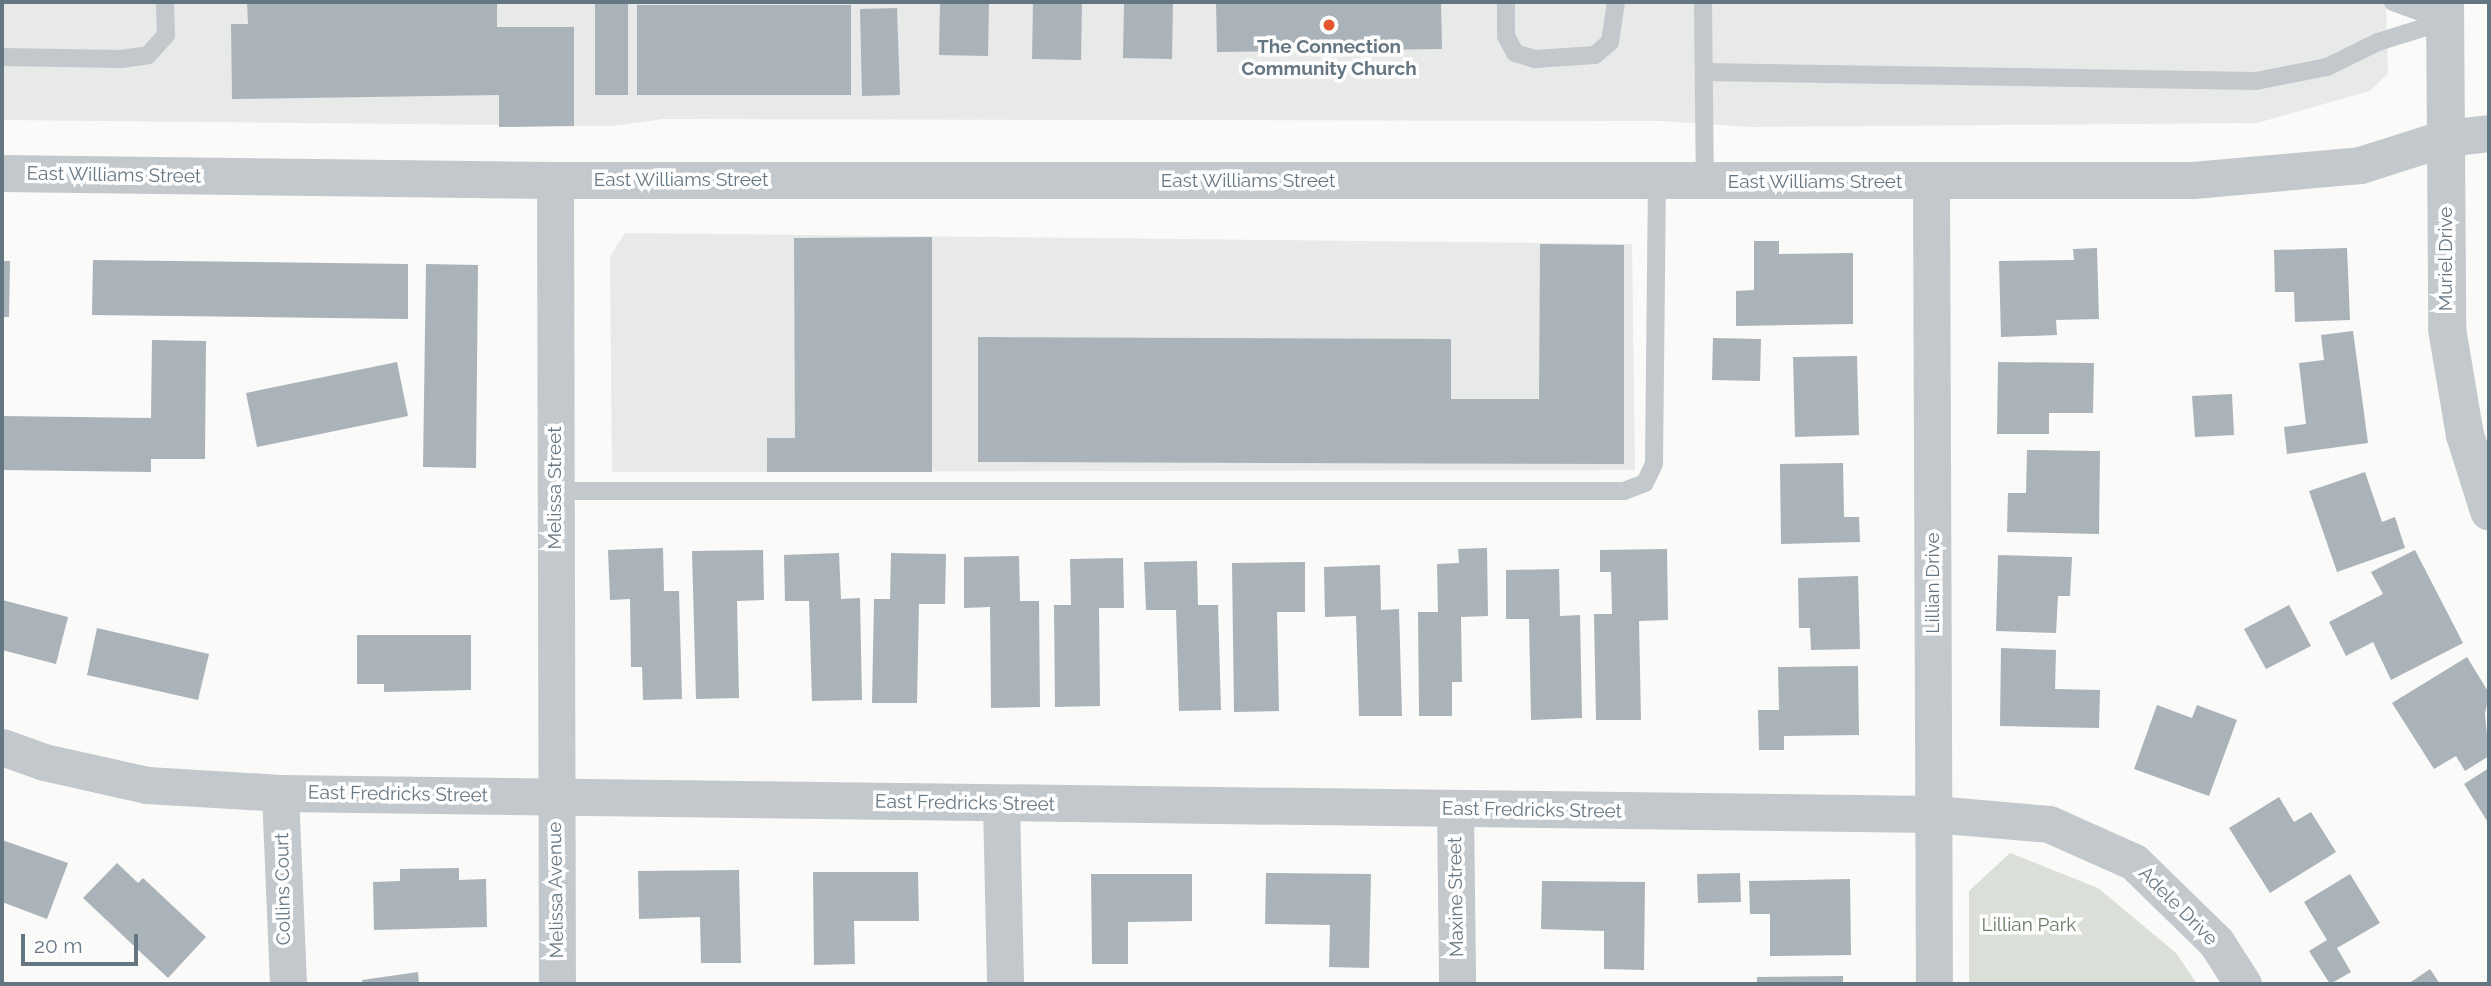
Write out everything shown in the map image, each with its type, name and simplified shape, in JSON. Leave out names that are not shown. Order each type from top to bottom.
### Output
[{"type":"street","name":"Muriel Drive","points":[[2445,11],[2447,329],[2465,435],[2489,511]]},
{"type":"street","name":"East Williams Street","points":[[2,173],[555,180],[2193,180],[2360,164],[2445,138],[2489,133]]},
{"type":"street","name":"Melissa Street","points":[[555,180],[555,796]]},
{"type":"street","name":"Lillian Drive","points":[[1931,182],[1934,984]]},
{"type":"street","name":"East Fredricks Street","points":[[2,747],[44,762],[146,785],[280,793],[1933,814]]},
{"type":"street","name":"Collins Court","points":[[280,793],[288,984]]},
{"type":"street","name":"Melissa Avenue","points":[[555,796],[557,984]]},
{"type":"street","points":[[1002,804],[1005,984]]},
{"type":"street","name":"Maxine Street","points":[[1455,809],[1457,984]]},
{"type":"street","name":"Adele Drive","points":[[1933,814],[2049,824],[2134,862],[2216,942],[2244,984]]},
{"type":"lane","points":[[2,57],[121,58],[148,55],[166,35],[165,2]]},
{"type":"lane","points":[[1506,2],[1506,36],[1516,53],[1535,59],[1595,55],[1610,41],[1616,2]]},
{"type":"lane","points":[[1703,2],[1705,182]]},
{"type":"lane","points":[[2393,2],[2445,11]]},
{"type":"lane","points":[[1704,72],[2256,81],[2327,67],[2445,11]]},
{"type":"lane","points":[[555,491],[1624,491],[1645,483],[1654,464],[1657,182]]},
{"type":"shaded area","points":[[2,2],[2386,2],[2388,73],[2370,91],[2257,123],[1751,127],[1661,121],[663,119],[613,126],[2,120]]},
{"type":"shaded area","points":[[625,233],[1632,244],[1635,470],[612,472],[610,256]]},
{"type":"green space","name":"Lillian Park","points":[[2010,853],[2098,888],[2176,953],[2197,984],[1969,984],[1969,891]]},
{"type":"building","points":[[247,2],[497,2],[497,27],[574,27],[574,126],[499,127],[499,95],[232,99],[231,24],[248,24]]},
{"type":"building","points":[[595,2],[628,2],[628,95],[595,95]]},
{"type":"building","points":[[940,2],[989,2],[988,56],[939,55]]},
{"type":"building","points":[[1033,2],[1082,2],[1081,60],[1032,59]]},
{"type":"building","points":[[1124,2],[1173,2],[1172,59],[1123,58]]},
{"type":"building","name":"The Connection Community Church","points":[[1216,2],[1441,2],[1442,49],[1217,52]]},
{"type":"building","points":[[637,5],[851,5],[851,95],[637,95]]},
{"type":"building","points":[[897,8],[900,95],[862,96],[860,9]]},
{"type":"building","points":[[932,237],[932,472],[767,472],[767,438],[795,438],[794,238]]},
{"type":"building","points":[[1754,241],[1779,241],[1779,254],[1853,253],[1853,324],[1736,326],[1736,291],[1754,290]]},
{"type":"building","points":[[1540,244],[1624,245],[1624,464],[978,462],[978,337],[1451,339],[1451,399],[1539,399]]},
{"type":"building","points":[[2097,248],[2099,319],[2056,320],[2057,335],[2001,337],[1999,261],[2074,260],[2073,249]]},
{"type":"building","points":[[2347,248],[2350,320],[2295,322],[2294,292],[2275,292],[2274,250]]},
{"type":"building","points":[[93,260],[408,264],[408,319],[92,315]]},
{"type":"building","points":[[2,261],[10,261],[9,317],[2,317]]},
{"type":"building","points":[[426,264],[478,265],[476,468],[423,467]]},
{"type":"building","points":[[2353,331],[2368,443],[2287,454],[2284,427],[2306,424],[2299,363],[2324,360],[2321,335]]},
{"type":"building","points":[[1713,338],[1761,339],[1760,381],[1712,380]]},
{"type":"building","points":[[152,340],[206,341],[205,459],[151,459],[151,472],[2,470],[2,416],[151,418]]},
{"type":"building","points":[[1857,356],[1859,435],[1795,437],[1793,357]]},
{"type":"building","points":[[397,362],[408,416],[257,447],[246,393]]},
{"type":"building","points":[[1998,362],[2094,363],[2093,413],[2049,413],[2049,434],[1997,434]]},
{"type":"building","points":[[2232,394],[2234,435],[2195,437],[2192,396]]},
{"type":"building","points":[[2027,450],[2100,451],[2099,534],[2007,532],[2008,493],[2026,493]]},
{"type":"building","points":[[1843,463],[1844,517],[1859,517],[1860,542],[1781,544],[1780,464]]},
{"type":"building","points":[[2365,472],[2382,522],[2395,517],[2405,548],[2337,572],[2309,491]]},
{"type":"building","points":[[663,548],[664,591],[679,591],[682,699],[643,700],[642,667],[631,667],[630,599],[610,600],[608,550]]},
{"type":"building","points":[[1487,548],[1488,616],[1461,617],[1462,682],[1452,682],[1452,716],[1419,716],[1418,612],[1438,612],[1437,564],[1459,563],[1458,549]]},
{"type":"building","points":[[1667,549],[1668,620],[1639,621],[1641,720],[1596,720],[1594,614],[1612,614],[1611,572],[1600,572],[1600,550]]},
{"type":"building","points":[[763,550],[764,600],[737,601],[739,698],[696,699],[692,551]]},
{"type":"building","points":[[2415,550],[2463,643],[2391,680],[2373,642],[2346,656],[2329,622],[2383,594],[2371,572]]},
{"type":"building","points":[[839,553],[841,599],[860,598],[862,700],[812,701],[809,601],[785,601],[784,555]]},
{"type":"building","points":[[891,553],[946,554],[945,604],[919,604],[917,703],[872,703],[874,599],[890,599]]},
{"type":"building","points":[[1998,555],[2072,557],[2070,596],[2058,596],[2056,633],[1996,631]]},
{"type":"building","points":[[1019,556],[1020,601],[1039,601],[1040,707],[991,708],[990,607],[964,608],[964,557]]},
{"type":"building","points":[[1123,558],[1124,608],[1099,608],[1100,706],[1055,707],[1054,605],[1071,605],[1070,559]]},
{"type":"building","points":[[1197,561],[1198,605],[1218,605],[1221,710],[1179,711],[1176,610],[1146,610],[1144,562]]},
{"type":"building","points":[[1305,562],[1305,612],[1277,612],[1279,711],[1234,712],[1232,563]]},
{"type":"building","points":[[1380,565],[1381,610],[1399,609],[1402,716],[1359,716],[1356,616],[1325,617],[1324,567]]},
{"type":"building","points":[[1559,569],[1560,616],[1580,615],[1582,718],[1531,720],[1529,619],[1506,619],[1506,570]]},
{"type":"building","points":[[1858,576],[1860,649],[1811,650],[1810,628],[1799,628],[1798,578]]},
{"type":"building","points":[[2,600],[68,617],[56,664],[2,650]]},
{"type":"building","points":[[2289,605],[2311,646],[2266,669],[2244,629]]},
{"type":"building","points":[[97,628],[209,654],[198,700],[87,675]]},
{"type":"building","points":[[357,635],[471,635],[471,690],[384,692],[384,684],[357,684]]},
{"type":"building","points":[[2001,648],[2056,650],[2055,689],[2100,690],[2099,728],[2000,726]]},
{"type":"building","points":[[2467,657],[2489,693],[2485,714],[2489,756],[2465,771],[2456,756],[2434,769],[2392,703]]},
{"type":"building","points":[[1858,666],[1859,735],[1784,736],[1784,750],[1759,750],[1758,710],[1779,710],[1778,667]]},
{"type":"building","points":[[2157,705],[2192,718],[2197,705],[2237,720],[2209,796],[2134,769]]},
{"type":"building","points":[[2489,768],[2489,824],[2464,784]]},
{"type":"building","points":[[2279,797],[2294,822],[2311,812],[2336,852],[2270,893],[2229,828]]},
{"type":"building","points":[[2,840],[68,863],[47,919],[2,902]]},
{"type":"building","points":[[117,863],[138,883],[143,878],[206,937],[168,978],[83,898]]},
{"type":"building","points":[[459,868],[459,880],[486,879],[487,927],[374,930],[373,882],[400,881],[400,869]]},
{"type":"building","points":[[739,870],[741,963],[701,963],[700,917],[639,919],[638,871]]},
{"type":"building","points":[[813,872],[918,872],[919,921],[854,921],[855,964],[814,965]]},
{"type":"building","points":[[1266,873],[1371,874],[1369,968],[1329,967],[1330,925],[1265,924]]},
{"type":"building","points":[[1740,873],[1741,902],[1698,903],[1697,874]]},
{"type":"building","points":[[1091,874],[1192,874],[1192,921],[1128,922],[1128,964],[1092,964]]},
{"type":"building","points":[[2350,874],[2380,923],[2337,948],[2351,972],[2330,984],[2309,951],[2327,940],[2304,902]]},
{"type":"building","points":[[1850,879],[1851,955],[1770,956],[1770,914],[1750,914],[1749,881]]},
{"type":"building","points":[[1542,881],[1645,882],[1644,970],[1604,969],[1604,931],[1541,929]]},
{"type":"building","points":[[2430,969],[2440,984],[2408,984]]},
{"type":"building","points":[[418,972],[419,984],[363,984],[362,980]]},
{"type":"building","points":[[1843,976],[1843,984],[1757,984],[1757,977]]},
{"type":"place","name":"The Connection Community Church","points":[[1329,25]]}]
